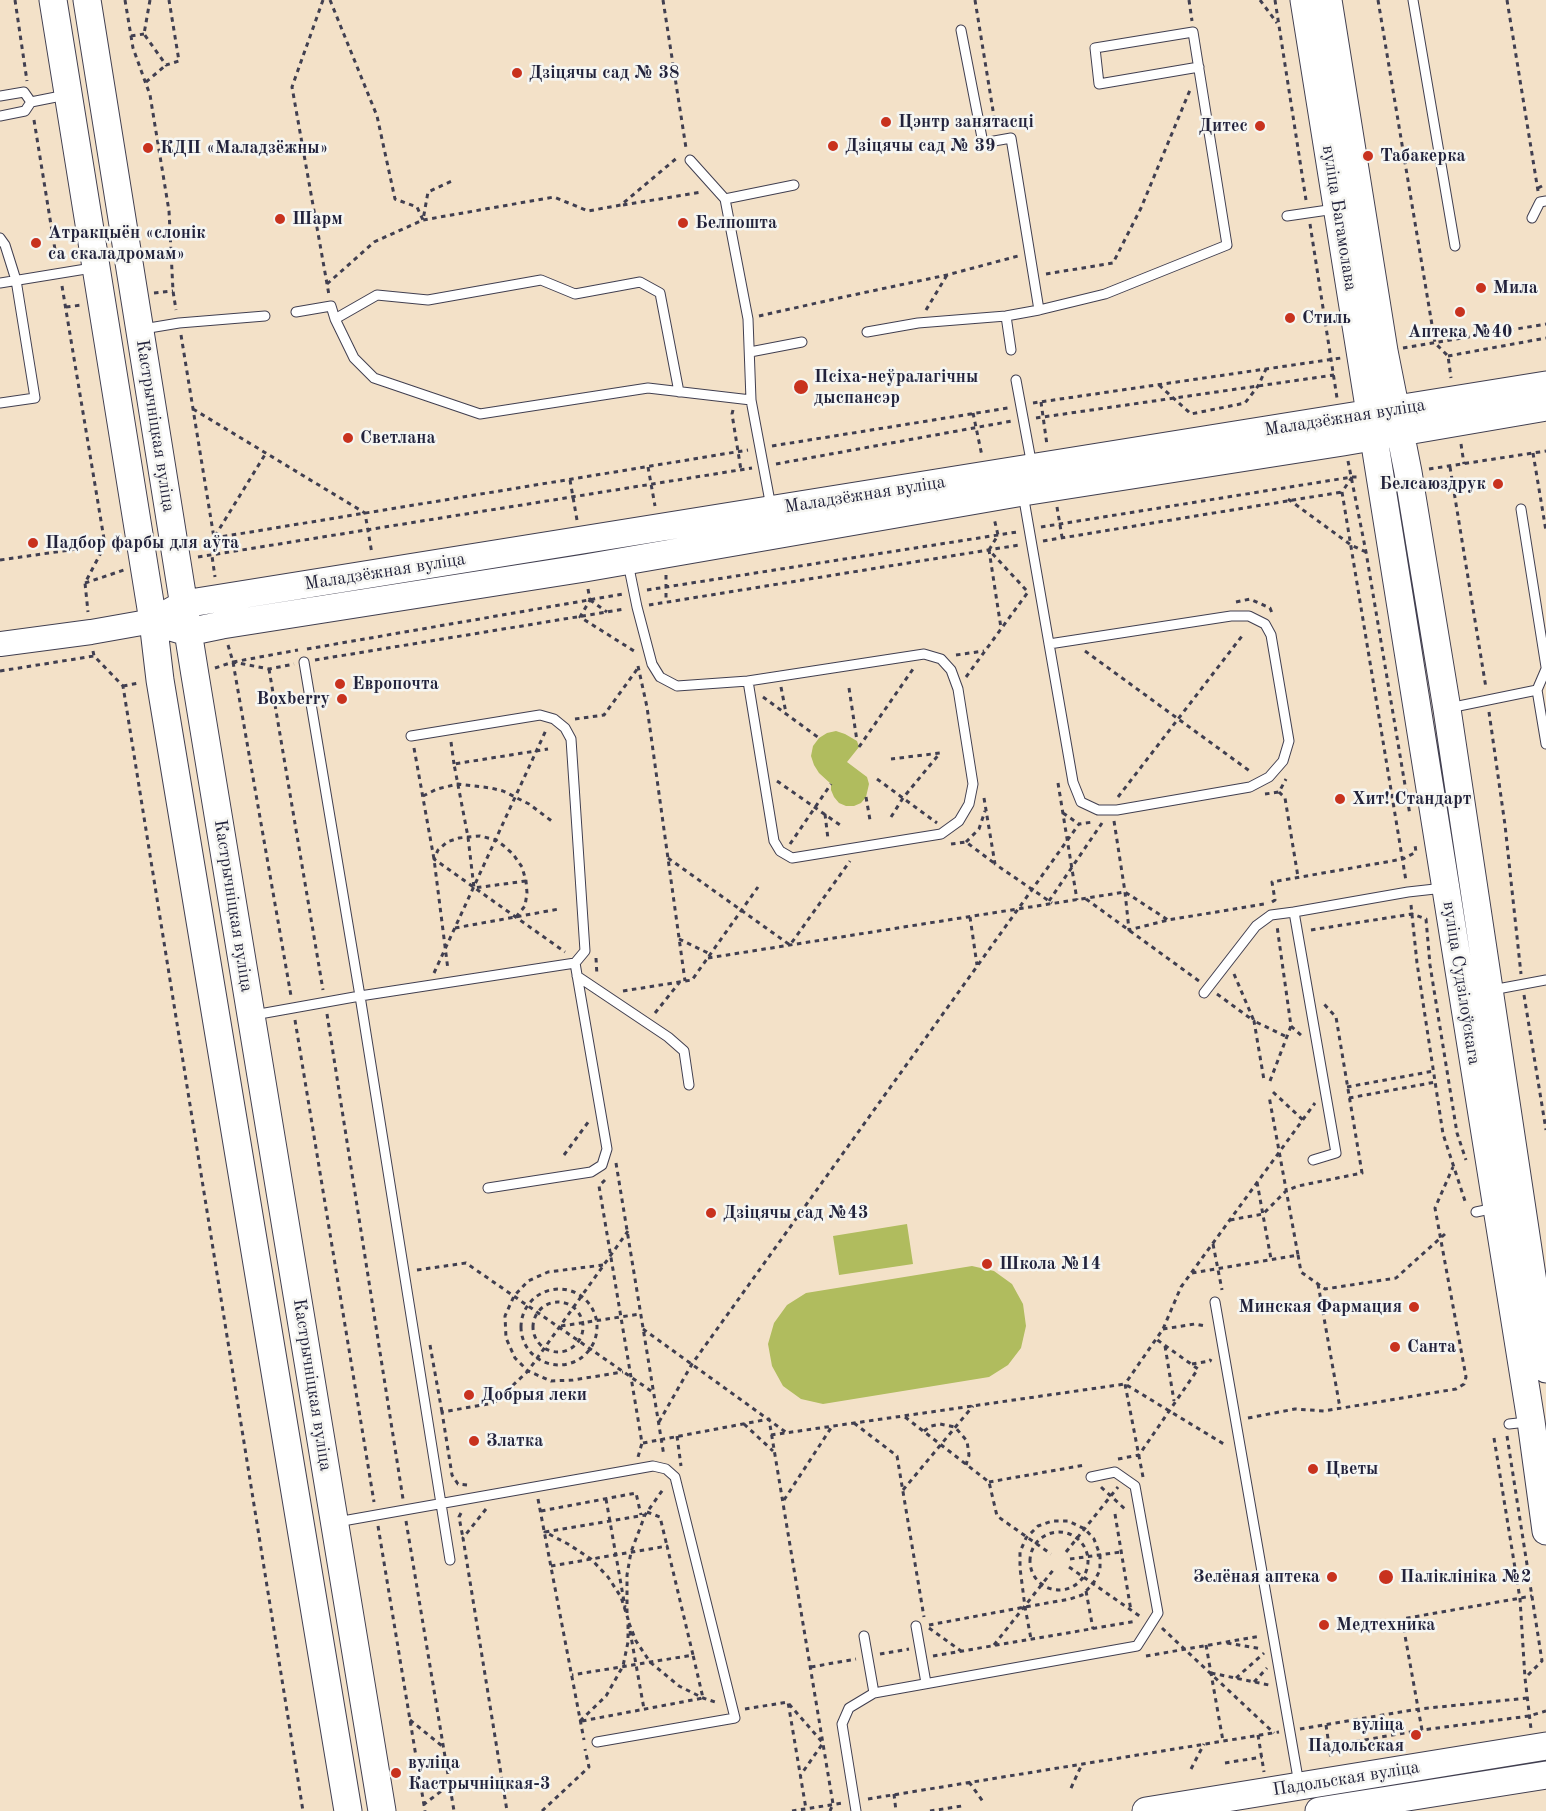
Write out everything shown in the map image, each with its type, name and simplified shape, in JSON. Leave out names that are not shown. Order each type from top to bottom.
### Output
[{"type":"main road","name":"Кастрычніцкая вуліца","points":[[53,0],[153,621],[160,680],[348,1811]]},
{"type":"main road","name":"Кастрычніцкая вуліца","points":[[87,0],[195,675],[382,1811]]},
{"type":"main road","name":"вуліца Багамолава","points":[[1304,0],[1337,208],[1385,423]]},
{"type":"main road","name":"вуліца Багамолава","points":[[1328,0],[1384,351],[1385,423]]},
{"type":"main road","name":"Маладзёжная вуліца","points":[[1385,423],[1455,400],[1546,385]]},
{"type":"main road","name":"Маладзёжная вуліца","points":[[188,632],[627,560],[1028,480],[1385,423],[1546,407]]},
{"type":"main road","name":"вуліца Судзілоўскага","points":[[1385,423],[1408,472],[1489,990],[1540,1283],[1546,1369]]},
{"type":"main road","name":"вуліца Судзілоўскага","points":[[1385,423],[1487,1210],[1520,1423],[1546,1531]]},
{"type":"main road","name":"Маладзёжная вуліца","points":[[153,621],[184,604],[771,509],[1028,480]]},
{"type":"main road","points":[[153,621],[188,632]]},
{"type":"main road","name":"Падольская вуліца","points":[[1146,1811],[1540,1747]]},
{"type":"main road","name":"Падольская вуліца","points":[[1319,1811],[1546,1775]]},
{"type":"street","points":[[0,644],[92,644],[153,621]]},
{"type":"lane","points":[[1413,0],[1455,246]]},
{"type":"lane","points":[[961,30],[983,143],[1011,138],[1039,310]]},
{"type":"lane","points":[[867,332],[918,323],[1006,316],[1106,294],[1227,245],[1199,68],[1193,32],[1095,48],[1099,84],[1199,68]]},
{"type":"lane","points":[[0,96],[24,92],[31,102]]},
{"type":"lane","points":[[0,116],[25,111],[31,102],[69,95]]},
{"type":"lane","points":[[690,160],[725,199],[748,319],[752,400],[771,509]]},
{"type":"lane","points":[[725,199],[794,184]]},
{"type":"lane","points":[[1532,218],[1543,201]]},
{"type":"lane","points":[[1287,216],[1337,208]]},
{"type":"lane","points":[[0,238],[5,245],[16,280],[35,398],[0,403]]},
{"type":"lane","points":[[0,283],[96,267]]},
{"type":"lane","points":[[335,319],[377,295],[428,300],[541,280],[575,294],[640,282],[660,293],[679,392]]},
{"type":"lane","points":[[296,312],[331,306],[354,358],[374,378],[480,414],[648,388],[752,400]]},
{"type":"lane","points":[[139,330],[179,322],[265,316]]},
{"type":"lane","points":[[1006,316],[1011,350]]},
{"type":"lane","points":[[750,352],[802,342]]},
{"type":"lane","points":[[1016,380],[1028,480],[1032,543],[1049,644],[1073,782],[1081,802],[1098,810],[1117,810],[1250,787],[1269,777],[1283,761],[1288,741],[1271,635],[1265,624],[1249,616],[1231,616],[1049,644]]},
{"type":"lane","points":[[1521,509],[1546,668],[1537,690],[1546,744]]},
{"type":"lane","points":[[627,560],[636,607],[652,664],[660,677],[677,686],[748,681],[924,654],[940,659],[951,670],[958,689],[972,784],[969,804],[959,821],[941,834],[792,858],[780,851],[774,841],[748,681]]},
{"type":"lane","points":[[304,662],[450,1560]]},
{"type":"lane","points":[[1446,709],[1537,690]]},
{"type":"lane","points":[[252,1015],[575,963],[585,951],[571,739],[565,729],[554,719],[540,715],[411,736]]},
{"type":"lane","points":[[1206,990],[1256,926],[1271,915],[1408,892],[1446,888]]},
{"type":"lane","points":[[1294,912],[1336,1153],[1312,1160]]},
{"type":"lane","points":[[488,1188],[591,1172],[602,1165],[607,1149],[575,963]]},
{"type":"lane","points":[[577,976],[668,1037],[684,1051],[689,1085]]},
{"type":"lane","points":[[1489,990],[1546,980]]},
{"type":"lane","points":[[1215,1302],[1299,1786]]},
{"type":"lane","points":[[335,1522],[653,1466],[666,1468],[675,1477],[735,1718],[597,1742]]},
{"type":"lane","points":[[856,1806],[842,1724],[849,1708],[874,1693],[1137,1646],[1158,1613],[1135,1486],[1115,1472],[1091,1476]]},
{"type":"lane","points":[[921,1626],[926,1683]]},
{"type":"lane","points":[[864,1636],[874,1693]]},
{"type":"path","points":[[15,0],[105,545],[85,582],[92,644],[123,686],[303,1811]]},
{"type":"path","points":[[125,0],[133,48],[150,95],[169,211],[173,291],[214,538],[212,556]]},
{"type":"path","points":[[150,0],[144,33],[166,64]]},
{"type":"path","points":[[146,82],[166,64],[179,61],[169,0]]},
{"type":"path","points":[[323,0],[292,87],[331,306]]},
{"type":"path","points":[[330,0],[377,116],[395,199],[417,207],[423,220]]},
{"type":"path","points":[[663,0],[686,150]]},
{"type":"path","points":[[975,0],[998,141]]},
{"type":"path","points":[[1189,0],[1193,32]]},
{"type":"path","points":[[1260,0],[1278,25]]},
{"type":"path","points":[[1275,0],[1334,375]]},
{"type":"path","points":[[1378,0],[1435,342],[1448,356],[1455,400]]},
{"type":"path","points":[[1508,0],[1538,188],[1543,201]]},
{"type":"path","points":[[131,36],[144,33]]},
{"type":"path","points":[[748,319],[947,275],[1019,255],[1033,276],[1113,263],[1141,208],[1199,68]]},
{"type":"path","points":[[621,205],[678,157]]},
{"type":"path","points":[[423,220],[428,192],[452,181]]},
{"type":"path","points":[[1538,188],[1546,184]]},
{"type":"path","points":[[327,284],[374,242],[423,220],[554,197],[588,211],[710,190]]},
{"type":"path","points":[[918,323],[947,275]]},
{"type":"path","points":[[1384,351],[1546,324]]},
{"type":"path","points":[[1448,356],[1546,339]]},
{"type":"path","points":[[1159,385],[1191,414],[1245,404],[1258,386],[1266,369]]},
{"type":"path","points":[[736,399],[732,414],[741,470]]},
{"type":"path","points":[[193,409],[365,513],[372,556]]},
{"type":"path","points":[[1408,472],[1546,451]]},
{"type":"path","points":[[214,538],[266,453]]},
{"type":"path","points":[[1533,453],[1546,531]]},
{"type":"path","points":[[1450,466],[1487,699],[1505,825],[1522,985],[1546,1130]]},
{"type":"path","points":[[1352,477],[1342,492],[1412,914],[1417,963],[1443,1134],[1466,1204]]},
{"type":"path","points":[[195,675],[233,662],[634,592],[1352,477]]},
{"type":"path","points":[[1352,477],[1411,817]]},
{"type":"path","points":[[233,662],[268,669],[1288,499],[1342,492]]},
{"type":"path","points":[[1540,494],[1546,499]]},
{"type":"path","points":[[1288,499],[1351,545],[1366,552]]},
{"type":"path","points":[[0,560],[105,545]]},
{"type":"path","points":[[964,680],[1028,592],[989,550]]},
{"type":"path","points":[[989,550],[1001,628]]},
{"type":"path","points":[[85,582],[143,564]]},
{"type":"path","points":[[1227,603],[1250,599],[1270,608],[1275,617]]},
{"type":"path","points":[[590,600],[607,612]]},
{"type":"path","points":[[623,609],[626,620]]},
{"type":"path","points":[[580,617],[634,651]]},
{"type":"path","points":[[222,625],[233,662],[293,1008],[424,1811]]},
{"type":"path","points":[[1117,798],[1242,636]]},
{"type":"path","points":[[631,640],[647,707],[679,939],[682,981],[652,1018]]},
{"type":"path","points":[[1071,640],[1251,772]]},
{"type":"path","points":[[0,671],[92,644]]},
{"type":"path","points":[[951,656],[984,651]]},
{"type":"path","points":[[859,747],[917,663]]},
{"type":"path","points":[[575,719],[604,715],[638,668]]},
{"type":"path","points":[[268,669],[325,1002],[404,1510],[454,1811]]},
{"type":"path","points":[[773,685],[780,684],[786,715]]},
{"type":"path","points":[[849,688],[857,741]]},
{"type":"path","points":[[759,700],[759,694],[819,738]]},
{"type":"path","points":[[440,976],[432,977],[548,727]]},
{"type":"path","points":[[449,730],[468,837],[474,888]]},
{"type":"path","points":[[411,736],[434,859],[448,974],[454,974]]},
{"type":"path","points":[[454,764],[548,749]]},
{"type":"path","points":[[891,759],[940,753],[903,798],[891,817]]},
{"type":"path","points":[[1279,792],[1289,773]]},
{"type":"path","points":[[774,788],[773,778],[840,825]]},
{"type":"path","points":[[877,779],[939,825],[931,826]]},
{"type":"path","points":[[423,796],[437,789],[458,784],[490,788],[529,804],[553,822]]},
{"type":"path","points":[[784,841],[789,845],[831,784]]},
{"type":"path","points":[[1279,792],[1285,798],[1298,877]]},
{"type":"path","points":[[1256,796],[1279,792]]},
{"type":"path","points":[[866,797],[870,820]]},
{"type":"path","points":[[984,797],[995,864]]},
{"type":"path","points":[[943,846],[966,842],[979,829],[986,809]]},
{"type":"path","points":[[1050,902],[1103,822],[1079,824],[1063,813]]},
{"type":"path","points":[[825,814],[829,842]]},
{"type":"path","points":[[1114,819],[1129,930]]},
{"type":"path","points":[[658,1422],[692,1364],[1079,824]]},
{"type":"path","points":[[434,859],[438,850],[447,842],[459,838],[480,837],[496,840],[513,854],[522,867],[526,881],[525,906],[516,917]]},
{"type":"path","points":[[1129,930],[1167,920],[1268,903],[1275,900],[1272,882],[1403,860],[1416,852],[1414,840]]},
{"type":"path","points":[[966,842],[1050,902]]},
{"type":"path","points":[[668,858],[790,945]]},
{"type":"path","points":[[434,859],[566,953]]},
{"type":"path","points":[[790,945],[849,861],[861,859]]},
{"type":"path","points":[[474,888],[526,881]]},
{"type":"path","points":[[615,992],[692,980],[758,887]]},
{"type":"path","points":[[679,939],[709,956],[1125,892],[1167,920]]},
{"type":"path","points":[[1085,898],[1206,990]]},
{"type":"path","points":[[1262,909],[1268,903]]},
{"type":"path","points":[[455,928],[559,909]]},
{"type":"path","points":[[1307,931],[1412,914],[1426,919],[1430,965],[1457,1133],[1468,1167]]},
{"type":"path","points":[[970,916],[977,966]]},
{"type":"path","points":[[1270,1081],[1291,1026],[1276,922]]},
{"type":"path","points":[[1228,980],[1234,973],[1254,1021],[1264,1080]]},
{"type":"path","points":[[1222,987],[1217,994],[1254,1021],[1287,1036]]},
{"type":"path","points":[[1230,1220],[1263,1214],[1286,1191],[1298,1186],[1362,1173],[1336,1017],[1318,997]]},
{"type":"path","points":[[1291,1026],[1304,1038]]},
{"type":"path","points":[[1347,1087],[1435,1071]]},
{"type":"path","points":[[1349,1098],[1436,1082]]},
{"type":"path","points":[[1273,1092],[1303,1120]]},
{"type":"path","points":[[1269,1096],[1301,1272],[1325,1289],[1396,1278],[1445,1234]]},
{"type":"path","points":[[1143,1477],[1125,1384],[1163,1329],[1181,1287],[1315,1103]]},
{"type":"path","points":[[564,1155],[590,1119],[592,1131]]},
{"type":"path","points":[[615,1157],[665,1461]]},
{"type":"path","points":[[1245,1419],[1295,1409],[1324,1411],[1456,1389],[1464,1384],[1466,1377],[1435,1208],[1454,1166]]},
{"type":"path","points":[[617,1168],[599,1186],[642,1443],[637,1457],[646,1457]]},
{"type":"path","points":[[1257,1182],[1271,1259]]},
{"type":"path","points":[[470,1486],[458,1484],[452,1475],[442,1412],[494,1403],[528,1371],[628,1232]]},
{"type":"path","points":[[1192,1273],[1298,1255]]},
{"type":"path","points":[[417,1270],[466,1263],[654,1393]]},
{"type":"path","points":[[603,1264],[548,1272],[528,1281],[514,1296],[505,1316],[506,1338],[515,1358],[528,1371],[551,1381],[623,1372]]},
{"type":"path","points":[[1318,1284],[1340,1408]]},
{"type":"path","points":[[553,1289],[568,1290],[581,1296],[592,1306],[597,1321],[597,1335],[591,1348],[580,1359],[566,1364],[551,1364],[537,1358],[527,1347],[522,1333],[522,1318],[528,1305],[539,1294],[553,1289]]},
{"type":"path","points":[[555,1302],[565,1302],[573,1306],[580,1314],[583,1323],[583,1332],[579,1340],[572,1348],[563,1352],[553,1352],[544,1348],[537,1341],[533,1331],[533,1321],[538,1311],[545,1305],[555,1302]]},
{"type":"path","points":[[559,1327],[641,1314]]},
{"type":"path","points":[[1163,1329],[1195,1324],[1205,1325],[1211,1331]]},
{"type":"path","points":[[643,1329],[787,1433]]},
{"type":"path","points":[[1116,1459],[1139,1455],[1198,1369],[1156,1339]]},
{"type":"path","points":[[1165,1345],[1174,1403]]},
{"type":"path","points":[[1192,1365],[1210,1361],[1214,1353]]},
{"type":"path","points":[[771,1435],[1125,1384],[1232,1450]]},
{"type":"path","points":[[903,1490],[973,1406]]},
{"type":"path","points":[[904,1416],[989,1482],[997,1516],[1051,1554]]},
{"type":"path","points":[[642,1443],[769,1419]]},
{"type":"path","points":[[769,1419],[833,1804],[830,1811]]},
{"type":"path","points":[[854,1423],[897,1456],[921,1626],[928,1635]]},
{"type":"path","points":[[744,1424],[774,1452]]},
{"type":"path","points":[[924,1431],[939,1424],[955,1427],[967,1442],[969,1455],[966,1465]]},
{"type":"path","points":[[783,1501],[832,1426]]},
{"type":"path","points":[[675,1465],[680,1469],[676,1436]]},
{"type":"path","points":[[1506,1436],[1542,1661],[1525,1678]]},
{"type":"path","points":[[1494,1438],[1520,1599],[1529,1716],[1540,1747]]},
{"type":"path","points":[[989,1482],[1093,1463]]},
{"type":"path","points":[[1107,1482],[1098,1484],[1130,1513],[1128,1505]]},
{"type":"path","points":[[1066,1552],[1121,1483]]},
{"type":"path","points":[[580,1721],[606,1696],[623,1666],[628,1642],[627,1575],[631,1552],[644,1514],[666,1485]]},
{"type":"path","points":[[541,1511],[636,1493],[644,1514]]},
{"type":"path","points":[[538,1494],[589,1767],[542,1811]]},
{"type":"path","points":[[606,1499],[644,1709]]},
{"type":"path","points":[[463,1538],[493,1502]]},
{"type":"path","points":[[463,1508],[459,1517],[507,1811]]},
{"type":"path","points":[[545,1532],[644,1514],[660,1517],[703,1698]]},
{"type":"path","points":[[1115,1514],[1131,1611]]},
{"type":"path","points":[[921,1626],[1025,1607],[1070,1599],[1082,1595],[1093,1584],[1100,1569],[1100,1555],[1094,1539],[1085,1529],[1068,1521],[1052,1521],[1038,1526],[1026,1538],[1020,1552],[1020,1568],[1025,1607],[1031,1640]]},
{"type":"path","points":[[545,1532],[591,1559],[608,1577],[621,1597],[636,1641],[650,1662],[680,1686],[703,1698],[723,1704]]},
{"type":"path","points":[[1055,1532],[1067,1532],[1078,1538],[1085,1546],[1089,1557],[1084,1578],[1075,1586],[1064,1590],[1052,1590],[1041,1584],[1034,1576],[1030,1565],[1035,1544],[1044,1536],[1055,1532]]},
{"type":"path","points":[[551,1566],[667,1546]]},
{"type":"path","points":[[1070,1559],[1121,1552]]},
{"type":"path","points":[[933,1664],[931,1657],[1144,1620],[1069,1567]]},
{"type":"path","points":[[993,1646],[1054,1569]]},
{"type":"path","points":[[1086,1591],[1093,1629]]},
{"type":"path","points":[[1422,1730],[1402,1619],[1532,1596]]},
{"type":"path","points":[[1156,1635],[1168,1621]]},
{"type":"path","points":[[921,1626],[961,1652]]},
{"type":"path","points":[[1162,1628],[1274,1733]]},
{"type":"path","points":[[1138,1657],[1265,1636]]},
{"type":"path","points":[[1225,1642],[1267,1650],[1236,1678]]},
{"type":"path","points":[[1206,1646],[1223,1741]]},
{"type":"path","points":[[572,1675],[693,1655]]},
{"type":"path","points":[[1254,1682],[1270,1666]]},
{"type":"path","points":[[1211,1673],[1274,1686]]},
{"type":"path","points":[[580,1721],[703,1698]]},
{"type":"path","points":[[792,1811],[833,1804],[856,1806],[894,1794],[1419,1709],[1528,1698]]},
{"type":"path","points":[[788,1702],[823,1743]]},
{"type":"path","points":[[744,1709],[788,1702]]},
{"type":"path","points":[[788,1702],[806,1809]]},
{"type":"path","points":[[1329,1746],[1422,1730],[1529,1716],[1546,1711]]},
{"type":"path","points":[[410,1720],[443,1747]]},
{"type":"path","points":[[800,1777],[823,1743]]},
{"type":"path","points":[[1191,1769],[1204,1744]]},
{"type":"path","points":[[1226,1763],[1262,1757]]},
{"type":"path","points":[[1071,1788],[1082,1764]]},
{"type":"path","points":[[969,1782],[984,1803]]},
{"type":"path","points":[[423,1805],[449,1785]]},
{"type":"path","points":[[894,1794],[896,1811]]},
{"type":"path","points":[[930,1811],[962,1806]]},
{"type":"green space","points":[[836,731],[857,741],[859,747],[847,762],[867,777],[869,784],[866,797],[854,806],[839,803],[831,790],[831,784],[819,773],[811,756],[813,746],[819,738]]},
{"type":"green space","points":[[907,1224],[913,1264],[839,1275],[833,1236]]},
{"type":"green space","points":[[972,1266],[994,1271],[1012,1284],[1023,1304],[1026,1326],[1021,1348],[1008,1365],[989,1377],[823,1404],[801,1399],[783,1386],[772,1366],[768,1344],[774,1323],[787,1305],[806,1293]]},
{"type":"place","name":"Дзіцячы сад № 38","points":[[517,73]]},
{"type":"place","name":"Цэнтр занятасці","points":[[886,122]]},
{"type":"place","name":"Дитес","points":[[1260,126]]},
{"type":"place","name":"Дзіцячы сад № 39","points":[[833,146]]},
{"type":"place","name":"КДП «Маладзёжны»","points":[[148,148]]},
{"type":"place","name":"Табакерка","points":[[1368,156]]},
{"type":"place","name":"Шарм","points":[[280,219]]},
{"type":"place","name":"Белпошта","points":[[683,223]]},
{"type":"place","name":"Атракцыён «слонік са скаладромам»","points":[[36,243]]},
{"type":"place","name":"Мила","points":[[1481,288]]},
{"type":"place","name":"Аптека №40","points":[[1460,312]]},
{"type":"place","name":"Стиль","points":[[1290,318]]},
{"type":"place","name":"Псіха-неўралагічны дыспансэр","points":[[801,387]]},
{"type":"place","name":"Светлана","points":[[348,438]]},
{"type":"place","name":"Белсаюздрук","points":[[1498,484]]},
{"type":"place","name":"Падбор фарбы для аўта","points":[[33,543]]},
{"type":"place","name":"Европочта","points":[[340,684]]},
{"type":"place","name":"Boxberry","points":[[342,699]]},
{"type":"place","name":"Хит! Стандарт","points":[[1340,799]]},
{"type":"place","name":"Дзіцячы сад №43","points":[[711,1213]]},
{"type":"place","name":"Школа №14","points":[[987,1264]]},
{"type":"place","name":"Минская Фармация","points":[[1414,1307]]},
{"type":"place","name":"Санта","points":[[1395,1347]]},
{"type":"place","name":"Добрыя леки","points":[[469,1395]]},
{"type":"place","name":"Златка","points":[[474,1441]]},
{"type":"place","name":"Цветы","points":[[1313,1469]]},
{"type":"place","name":"Зелёная аптека","points":[[1332,1577]]},
{"type":"place","name":"Паліклініка №2","points":[[1386,1577]]},
{"type":"place","name":"Медтехника","points":[[1324,1625]]},
{"type":"place","name":"вуліца Падольская","points":[[1416,1735]]},
{"type":"place","name":"вуліца Кастрычніцкая-3","points":[[396,1773]]}]
